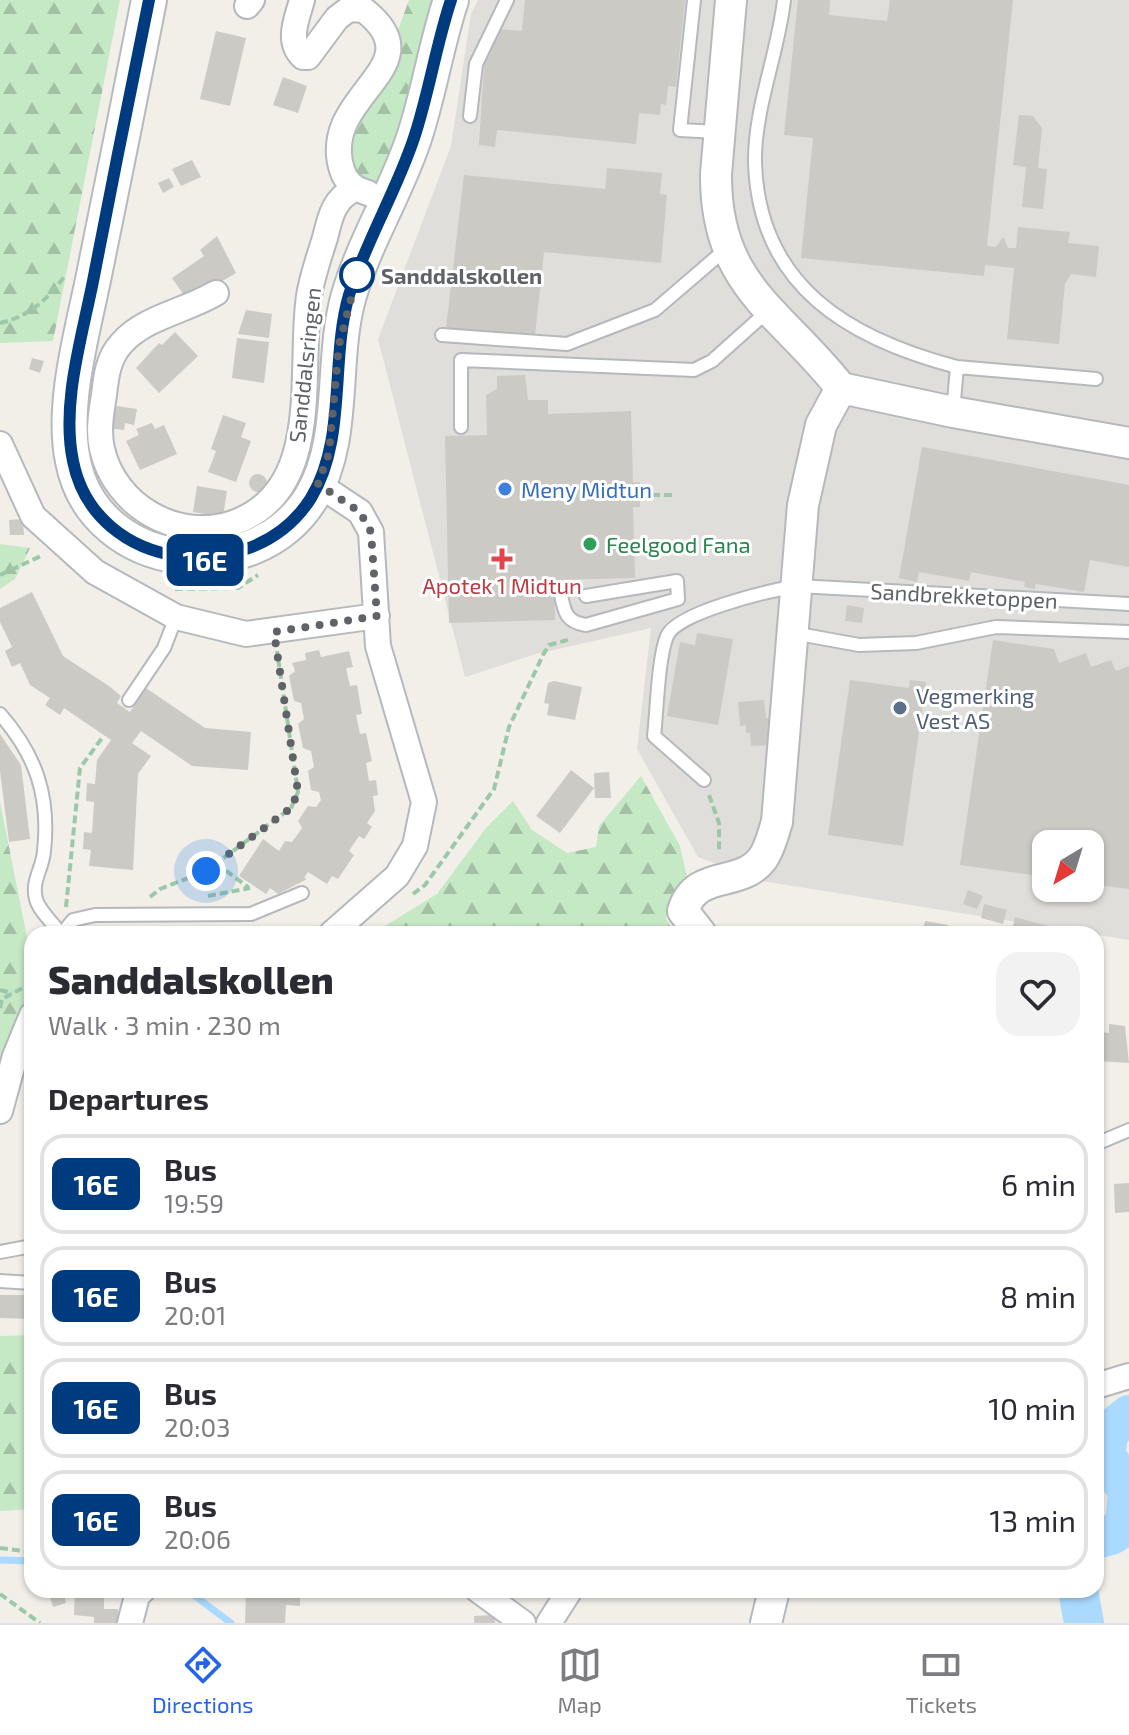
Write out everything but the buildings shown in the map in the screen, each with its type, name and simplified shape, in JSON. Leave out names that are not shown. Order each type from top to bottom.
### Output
[{"type":"main road","name":"Sanddalsringen","points":[[149,0],[80,346],[70,422],[73,464],[91,505],[113,527],[153,551],[186,559],[233,555],[260,544],[288,524],[318,484],[329,453],[339,345],[349,296],[414,138],[451,0]]},
{"type":"street","points":[[302,0],[293,34],[294,44],[303,57],[308,57],[337,18],[349,9],[364,10],[387,36],[389,57],[384,69],[345,117],[339,132],[338,157],[343,175],[355,189],[389,198]]},
{"type":"street","points":[[731,0],[718,132],[716,200],[726,249],[768,311],[818,358],[841,388],[953,412],[1129,443]]},
{"type":"street","name":"Sanddalsringen","points":[[216,293],[137,328],[114,352],[104,390],[100,436],[108,468],[116,483],[145,511],[184,528],[217,527],[248,516],[274,496],[291,467],[300,435],[309,295],[332,212],[342,195],[355,189]]},
{"type":"street","points":[[695,926],[683,911],[688,896],[696,889],[750,870],[763,858],[777,822],[803,505],[821,425],[841,388]]},
{"type":"street","points":[[0,444],[33,516],[95,572],[176,617],[246,634],[377,616]]},
{"type":"street","points":[[318,484],[367,521],[371,532],[378,646],[424,802],[415,846],[397,876],[340,926]]},
{"type":"street","points":[[0,1111],[24,1034]]},
{"type":"street","points":[[1104,1384],[1129,1376]]},
{"type":"street","points":[[130,1623],[136,1598]]},
{"type":"street","points":[[489,1598],[523,1623]]},
{"type":"street","points":[[549,1623],[565,1598]]},
{"type":"street","points":[[766,1623],[772,1598]]},
{"type":"lane","points":[[470,116],[476,64],[507,0]]},
{"type":"lane","points":[[694,0],[680,130],[718,132]]},
{"type":"lane","points":[[784,0],[755,162],[762,210],[774,246],[792,276],[853,329],[916,356],[957,367],[1096,379]]},
{"type":"lane","points":[[442,335],[567,344],[655,310],[726,249]]},
{"type":"lane","points":[[461,427],[461,360],[694,370],[712,361],[768,311]]},
{"type":"lane","points":[[953,412],[957,367]]},
{"type":"lane","points":[[560,590],[565,615],[574,623],[586,625],[678,599],[677,581],[586,596]]},
{"type":"lane","name":"Sandbrekketoppen","points":[[704,780],[654,736],[667,636],[678,622],[770,590],[798,586],[1129,604]]},
{"type":"lane","points":[[129,700],[164,648],[176,617]]},
{"type":"lane","points":[[793,633],[859,645],[916,643],[996,627],[1129,632]]},
{"type":"lane","points":[[0,714],[24,741],[46,802],[44,854],[35,883],[36,901],[56,926]]},
{"type":"lane","points":[[68,926],[73,920],[95,915],[251,914],[302,893]]},
{"type":"lane","points":[[1104,1141],[1129,1130]]},
{"type":"lane","points":[[0,1252],[24,1248]]},
{"type":"lane","points":[[0,1281],[24,1282]]},
{"type":"path","points":[[0,323],[21,318],[52,293],[69,269]]},
{"type":"path","points":[[640,495],[674,495]]},
{"type":"path","points":[[0,575],[37,556],[71,551]]},
{"type":"path","points":[[142,904],[160,889],[206,871],[291,808],[298,792],[274,632]]},
{"type":"path","points":[[73,920],[65,906],[80,768],[102,738]]},
{"type":"path","points":[[704,780],[719,823],[724,879]]},
{"type":"path","points":[[221,859],[225,870],[250,888]]},
{"type":"path","points":[[0,1008],[2,999],[24,987]]},
{"type":"path","points":[[0,990],[12,993]]},
{"type":"path","points":[[0,1548],[24,1551]]},
{"type":"path","points":[[0,1594],[40,1623]]},
{"type":"shaded area","points":[[478,0],[1129,0],[1129,940],[1104,936],[1104,926],[1042,926],[762,881],[698,857],[637,749],[651,628],[536,654],[465,677],[378,339],[451,146],[471,14]]},
{"type":"green space","points":[[0,0],[120,0],[53,341],[0,343]]},
{"type":"green space","points":[[409,0],[433,0],[416,83],[382,177],[371,186],[355,179],[344,147],[394,41]]},
{"type":"green space","points":[[0,544],[30,548],[15,579],[0,589]]},
{"type":"green space","points":[[641,776],[680,846],[687,877],[672,898],[666,918],[670,926],[385,926],[437,894],[486,828],[513,801],[532,830],[567,853],[596,847],[599,826]]},
{"type":"green space","points":[[0,802],[25,926],[24,1006],[0,1067]]},
{"type":"green space","points":[[24,1335],[24,1510],[0,1511],[0,1336]]},
{"type":"waterway","points":[[1104,1537],[1125,1526],[1128,1492],[1105,1454],[1109,1431],[1129,1415]]},
{"type":"waterway","points":[[0,1560],[24,1561]]},
{"type":"waterway","points":[[198,1598],[231,1623]]},
{"type":"waterway","points":[[1079,1598],[1084,1623]]},
{"type":"bus line","name":"16E","points":[[149,0],[80,346],[70,446],[84,492],[91,505],[113,527],[153,551],[173,557],[204,560],[233,555],[274,536],[309,500],[325,471],[339,345],[349,296],[414,138],[451,0]]},
{"type":"place","name":"Sanddalskollen","points":[[357,275]]},
{"type":"place","name":"Meny Midtun","points":[[505,489]]},
{"type":"place","name":"Feelgood Fana","points":[[590,544]]},
{"type":"place","name":"Apotek 1 Midtun","points":[[502,559]]},
{"type":"place","name":"Vegmerking Vest AS","points":[[900,708]]},
{"type":"route","points":[[206,871],[291,808],[298,792],[274,632],[377,616],[371,532],[367,521],[360,512],[318,484],[329,453],[339,345],[349,296],[358,272],[357,275]]}]
